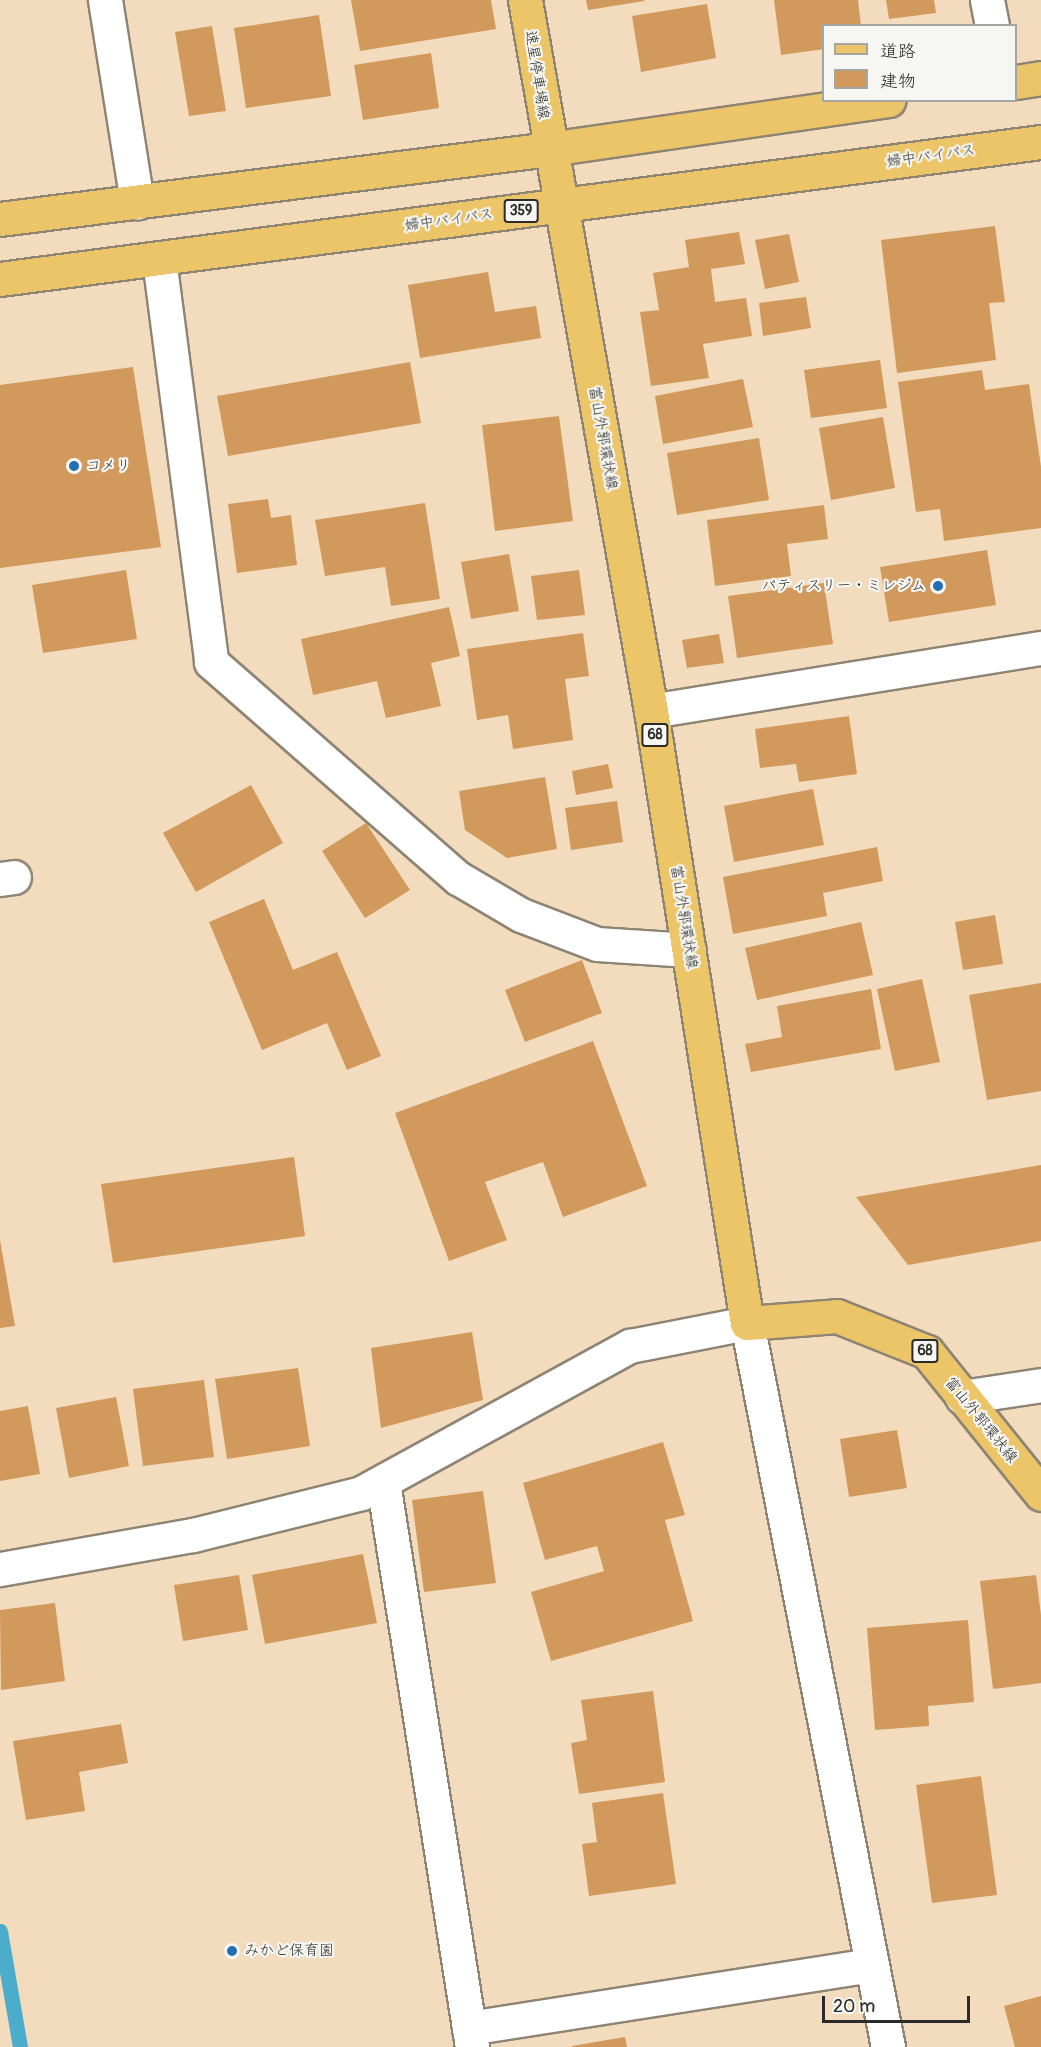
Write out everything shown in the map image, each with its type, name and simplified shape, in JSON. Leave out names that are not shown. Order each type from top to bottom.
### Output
[{"type":"main road","name":"速星停車場線","points":[[525,0],[549,149]]},
{"type":"main road","points":[[1017,82],[1041,78]]},
{"type":"main road","points":[[0,219],[549,149],[874,102]]},
{"type":"main road","name":"婦中バイパス","points":[[0,279],[1041,141]]},
{"type":"main road","name":"富山外郭環状線","points":[[549,149],[651,711],[747,1323],[837,1316],[927,1352],[1041,1494]]},
{"type":"street","points":[[105,0],[137,202]]},
{"type":"street","points":[[987,0],[992,24]]},
{"type":"street","points":[[159,259],[211,662],[458,878],[521,915],[597,944],[689,950]]},
{"type":"street","points":[[651,711],[1041,648]]},
{"type":"street","points":[[0,1569],[193,1535],[361,1493],[630,1346],[747,1323],[870,1965],[888,2047]]},
{"type":"street","points":[[962,1397],[1041,1385]]},
{"type":"street","points":[[383,1482],[470,2038],[870,1965]]},
{"type":"building","points":[[351,0],[491,0],[496,29],[360,51]]},
{"type":"building","points":[[586,0],[644,0],[644,1],[588,10]]},
{"type":"building","points":[[774,0],[858,0],[861,24],[822,24],[822,49],[781,55]]},
{"type":"building","points":[[886,0],[934,0],[936,13],[889,19]]},
{"type":"building","points":[[707,4],[716,58],[641,72],[632,16]]},
{"type":"building","points":[[319,15],[331,96],[246,108],[234,28]]},
{"type":"building","points":[[212,26],[226,111],[189,116],[175,32]]},
{"type":"building","points":[[431,53],[439,108],[363,120],[354,65]]},
{"type":"building","points":[[995,226],[1005,302],[989,303],[996,360],[897,373],[881,240]]},
{"type":"building","points":[[739,232],[745,264],[711,269],[715,302],[746,298],[752,336],[703,344],[709,378],[651,386],[640,312],[659,310],[653,273],[689,267],[685,240]]},
{"type":"building","points":[[789,234],[799,282],[765,289],[755,240]]},
{"type":"building","points":[[488,272],[495,312],[536,306],[541,338],[420,358],[408,285]]},
{"type":"building","points":[[806,297],[811,328],[763,336],[759,303]]},
{"type":"building","points":[[880,360],[887,408],[811,418],[804,370]]},
{"type":"building","points":[[410,362],[421,423],[228,456],[217,396]]},
{"type":"building","name":"コメリ","points":[[133,367],[161,547],[0,568],[0,385]]},
{"type":"building","points":[[982,370],[985,390],[1029,384],[1041,467],[1041,528],[944,541],[940,509],[916,512],[898,382]]},
{"type":"building","points":[[743,379],[753,427],[663,444],[655,396]]},
{"type":"building","points":[[559,416],[573,521],[495,531],[482,425]]},
{"type":"building","points":[[883,417],[895,488],[831,500],[819,428]]},
{"type":"building","points":[[759,438],[769,500],[677,515],[667,453]]},
{"type":"building","points":[[268,499],[271,518],[291,515],[297,565],[237,573],[228,504]]},
{"type":"building","points":[[425,503],[440,599],[391,606],[385,567],[325,576],[315,520]]},
{"type":"building","points":[[824,505],[828,539],[787,544],[791,576],[715,586],[707,520]]},
{"type":"building","name":"パティスリー・ミレジム","points":[[987,550],[996,605],[889,622],[880,567]]},
{"type":"building","points":[[509,554],[519,611],[471,619],[461,562]]},
{"type":"building","points":[[126,570],[137,639],[43,653],[32,585]]},
{"type":"building","points":[[579,570],[585,615],[537,620],[531,576]]},
{"type":"building","points":[[824,583],[833,644],[737,658],[728,596]]},
{"type":"building","points":[[449,607],[460,656],[431,663],[441,706],[386,718],[377,681],[313,695],[301,639]]},
{"type":"building","points":[[583,633],[589,676],[565,679],[573,740],[513,749],[508,715],[477,720],[467,649]]},
{"type":"building","points":[[719,634],[724,663],[687,668],[682,640]]},
{"type":"building","points":[[849,716],[857,774],[799,782],[796,764],[760,768],[755,729]]},
{"type":"building","points":[[608,764],[613,788],[576,795],[572,771]]},
{"type":"building","points":[[545,777],[557,849],[507,858],[465,830],[459,791]]},
{"type":"building","points":[[251,785],[283,843],[196,892],[163,833]]},
{"type":"building","points":[[813,789],[824,845],[734,862],[724,806]]},
{"type":"building","points":[[617,801],[623,842],[571,850],[565,808]]},
{"type":"building","points":[[366,823],[410,890],[365,918],[322,851]]},
{"type":"building","points":[[877,847],[883,881],[823,893],[827,916],[733,934],[723,877]]},
{"type":"building","points":[[264,899],[293,970],[337,952],[381,1056],[347,1070],[327,1023],[262,1050],[209,922]]},
{"type":"building","points":[[995,915],[1003,964],[963,970],[955,922]]},
{"type":"building","points":[[861,922],[873,975],[757,1000],[745,948]]},
{"type":"building","points":[[582,960],[602,1013],[525,1042],[505,990]]},
{"type":"building","points":[[922,979],[940,1062],[895,1071],[877,989]]},
{"type":"building","points":[[1041,983],[1041,1091],[987,1100],[969,995]]},
{"type":"building","points":[[871,989],[881,1049],[751,1072],[745,1044],[782,1037],[777,1006]]},
{"type":"building","points":[[593,1041],[647,1186],[563,1217],[543,1162],[485,1182],[507,1240],[449,1261],[395,1113]]},
{"type":"building","points":[[294,1157],[305,1236],[113,1263],[101,1184]]},
{"type":"building","points":[[1041,1165],[1041,1241],[908,1265],[856,1197]]},
{"type":"building","points":[[0,1240],[15,1326],[0,1328]]},
{"type":"building","points":[[472,1332],[483,1400],[381,1428],[371,1348]]},
{"type":"building","points":[[298,1368],[310,1446],[227,1459],[215,1379]]},
{"type":"building","points":[[204,1380],[214,1457],[143,1466],[133,1389]]},
{"type":"building","points":[[116,1397],[129,1466],[69,1478],[56,1408]]},
{"type":"building","points":[[28,1406],[40,1474],[0,1481],[0,1411]]},
{"type":"building","points":[[897,1430],[907,1488],[849,1497],[840,1439]]},
{"type":"building","points":[[663,1442],[685,1515],[665,1520],[693,1621],[551,1661],[531,1592],[604,1571],[597,1546],[545,1560],[523,1483]]},
{"type":"building","points":[[483,1491],[496,1583],[424,1592],[412,1500]]},
{"type":"building","points":[[363,1554],[377,1623],[265,1644],[252,1575]]},
{"type":"building","points":[[239,1575],[248,1630],[183,1641],[174,1585]]},
{"type":"building","points":[[1036,1575],[1041,1615],[1041,1683],[993,1689],[980,1581]]},
{"type":"building","points":[[55,1603],[65,1681],[1,1690],[0,1610]]},
{"type":"building","points":[[968,1620],[974,1702],[928,1706],[929,1726],[875,1730],[867,1628]]},
{"type":"building","points":[[653,1691],[665,1782],[579,1794],[571,1743],[587,1740],[581,1700]]},
{"type":"building","points":[[121,1724],[128,1763],[79,1772],[85,1811],[26,1820],[13,1741]]},
{"type":"building","points":[[981,1776],[997,1895],[932,1903],[916,1785]]},
{"type":"building","points":[[663,1793],[676,1884],[589,1896],[582,1844],[597,1842],[592,1803]]},
{"type":"building","points":[[1041,1996],[1041,2047],[1015,2047],[1004,2006]]},
{"type":"building","points":[[625,2037],[627,2047],[572,2047],[572,2046]]},
{"type":"waterway","points":[[0,1931],[20,2047]]},
{"type":"place","name":"コメリ","points":[[74,466]]},
{"type":"place","name":"パティスリー・ミレジム","points":[[938,586]]},
{"type":"place","name":"みかど保育園","points":[[232,1951]]}]
